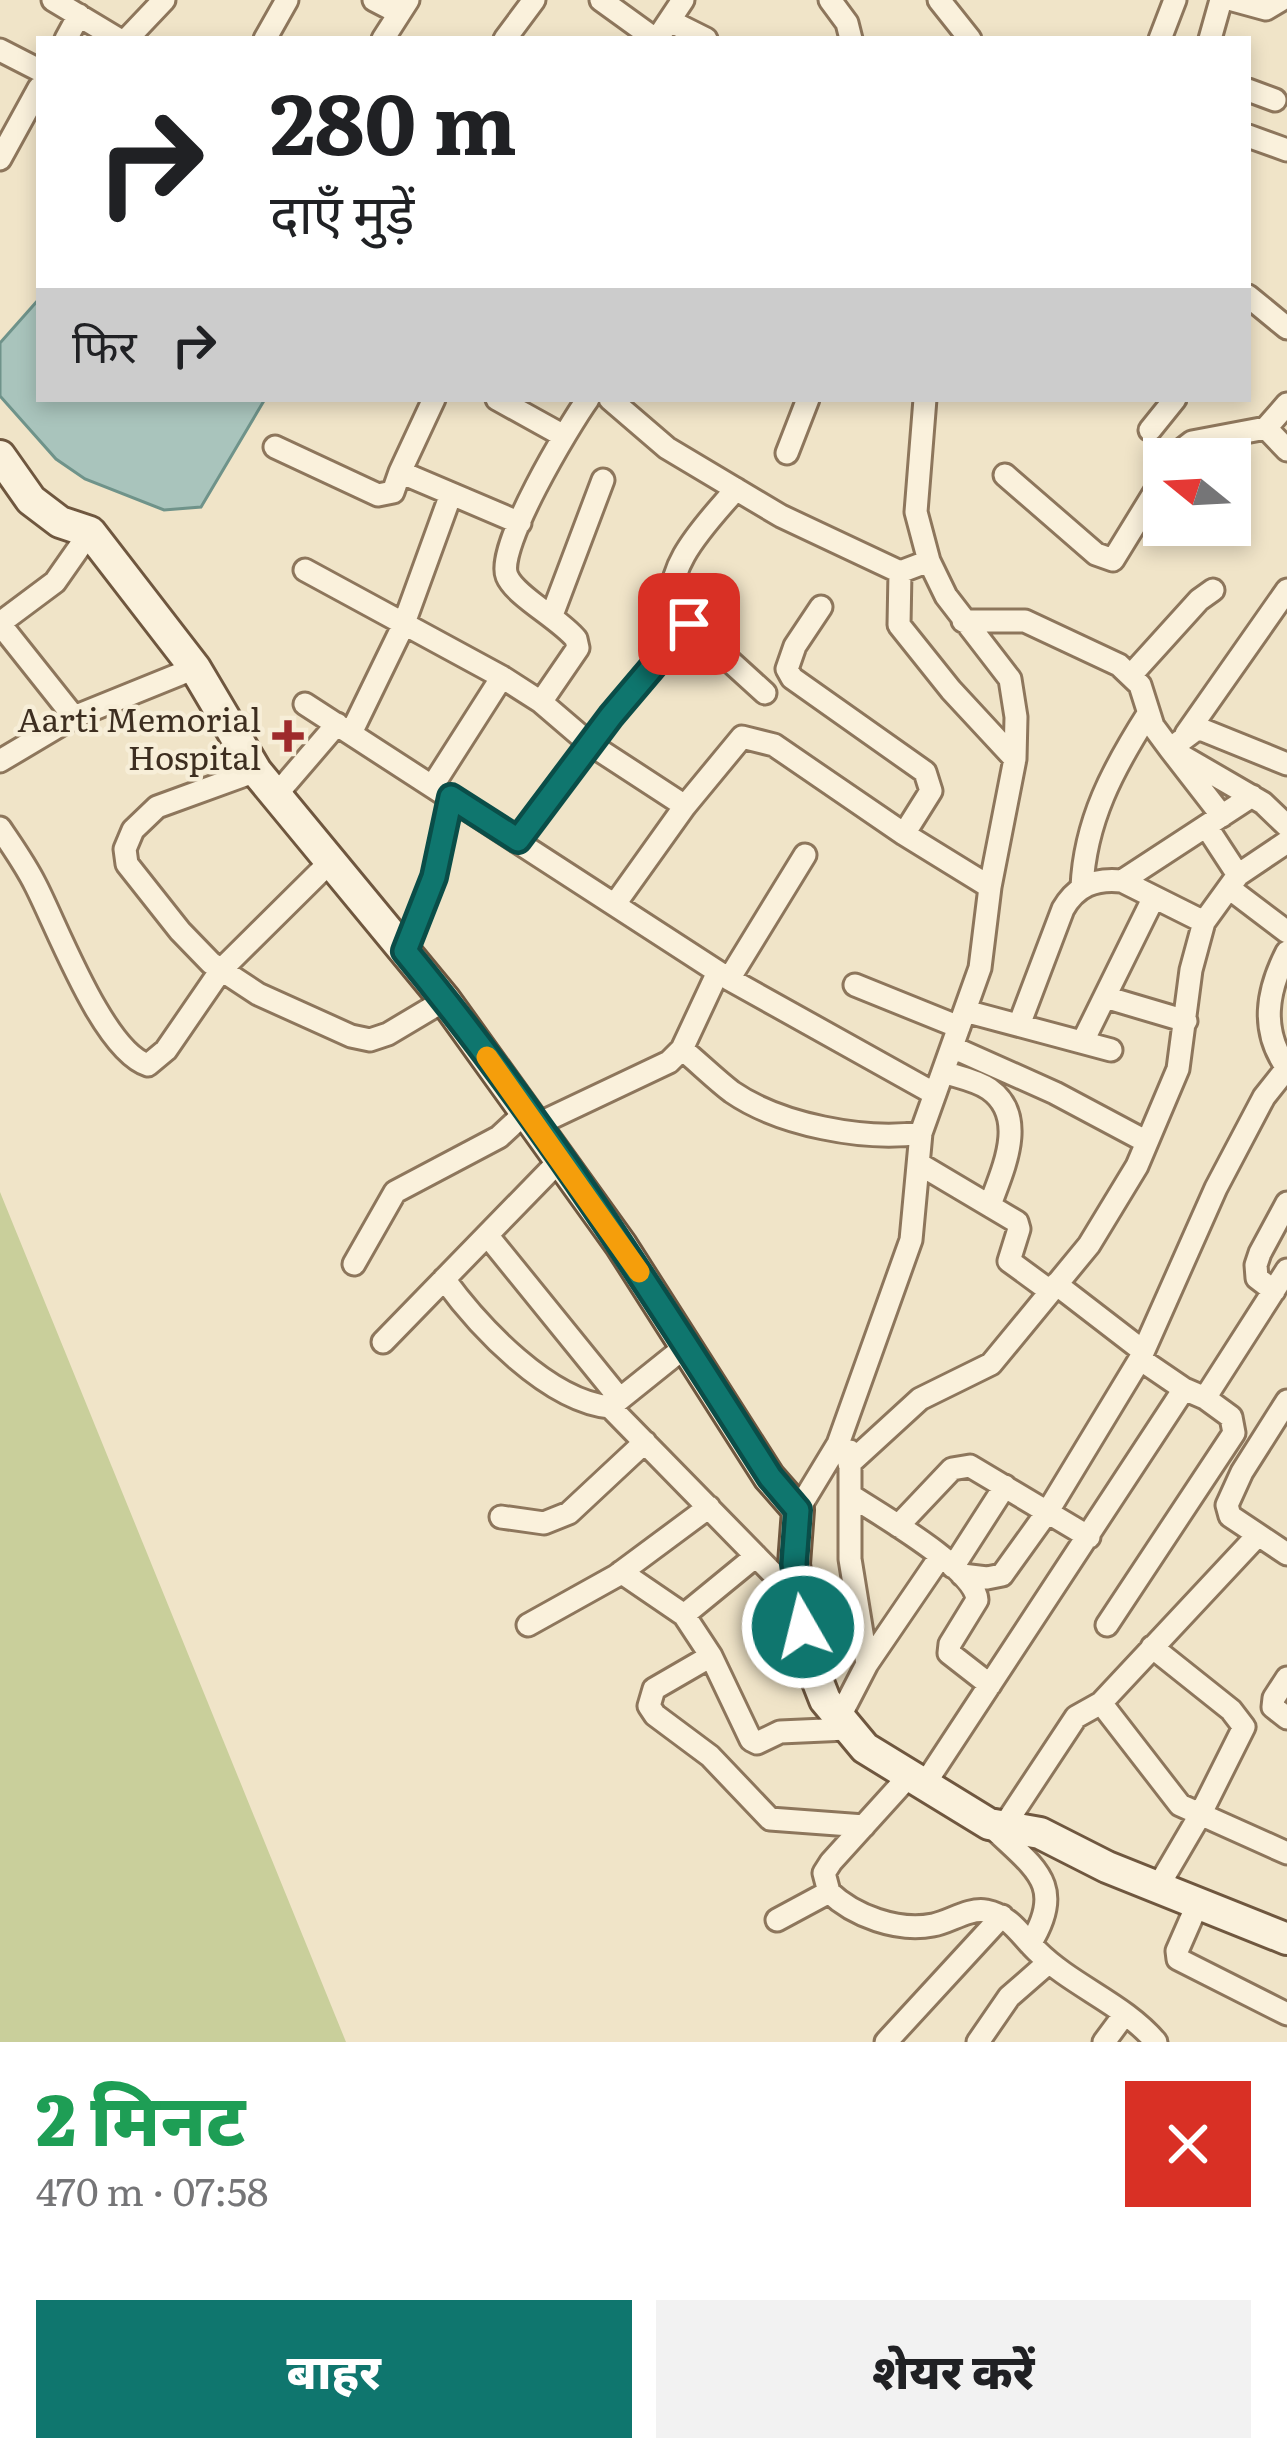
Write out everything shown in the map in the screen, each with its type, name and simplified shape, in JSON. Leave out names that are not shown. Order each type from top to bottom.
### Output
[{"type":"street","points":[[53,0],[113,36]]},
{"type":"street","points":[[130,36],[164,0]]},
{"type":"street","points":[[267,36],[287,0]]},
{"type":"street","points":[[374,0],[404,7],[385,36]]},
{"type":"street","points":[[507,36],[534,0]]},
{"type":"street","points":[[601,0],[661,33],[683,0]]},
{"type":"street","points":[[830,0],[850,36]]},
{"type":"street","points":[[938,0],[965,36]]},
{"type":"street","points":[[1161,36],[1175,0]]},
{"type":"street","points":[[1211,36],[1221,0]]},
{"type":"street","points":[[1233,0],[1266,9],[1280,0]]},
{"type":"street","points":[[68,36],[79,15]]},
{"type":"street","points":[[0,50],[36,68]]},
{"type":"street","points":[[1251,91],[1275,100]]},
{"type":"street","points":[[0,159],[36,93]]},
{"type":"street","points":[[1251,137],[1287,150]]},
{"type":"street","points":[[1251,298],[1287,328]]},
{"type":"street","points":[[275,447],[378,495],[393,491],[433,402]]},
{"type":"street","points":[[502,402],[562,435]]},
{"type":"street","points":[[541,702],[578,648],[571,632],[507,576],[509,552],[562,435],[586,402]]},
{"type":"street","points":[[613,402],[667,448],[781,516],[899,572],[929,561]]},
{"type":"street","points":[[787,453],[807,402]]},
{"type":"street","points":[[925,402],[916,512],[929,561],[963,621],[1010,679],[1016,717],[1015,759],[980,968],[921,1132],[911,1240],[838,1444],[798,1510],[794,1564],[807,1654],[843,1724],[865,1748],[916,1780],[997,1825],[1040,1833],[1107,1867],[1287,1939]]},
{"type":"street","points":[[1150,430],[1173,402]]},
{"type":"street","points":[[1213,438],[1266,428],[1287,404]]},
{"type":"street","points":[[1266,428],[1287,450]]},
{"type":"street","points":[[4,471],[60,522],[90,532],[195,668],[256,770],[446,1000],[561,1159],[770,1477],[798,1510]]},
{"type":"street","points":[[400,472],[520,524]]},
{"type":"street","points":[[1005,475],[1096,554],[1113,560],[1143,512]]},
{"type":"street","points":[[552,615],[603,480]]},
{"type":"street","points":[[736,489],[692,544],[673,583],[671,602],[765,693]]},
{"type":"street","points":[[276,795],[344,729],[403,626],[452,494]]},
{"type":"street","points":[[74,717],[0,624],[55,581],[90,532]]},
{"type":"street","points":[[305,570],[502,677],[541,702],[590,744],[685,806]]},
{"type":"street","points":[[899,572],[899,625],[1015,759]]},
{"type":"street","points":[[1132,674],[1213,590]]},
{"type":"street","points":[[1178,741],[1287,590]]},
{"type":"street","points":[[820,607],[787,669],[792,678],[925,772],[931,790],[904,834]]},
{"type":"street","points":[[963,621],[1025,621],[1132,674],[1148,714],[1287,826]]},
{"type":"street","points":[[518,840],[689,624]]},
{"type":"street","points":[[0,761],[74,717],[195,668]]},
{"type":"street","points":[[405,951],[434,877],[442,791],[502,677]]},
{"type":"street","points":[[305,704],[724,975],[939,1083],[989,1089],[1004,1110],[1012,1141],[990,1205]]},
{"type":"street","points":[[1082,887],[1084,850],[1097,808],[1148,714]]},
{"type":"street","points":[[1178,741],[1205,729],[1287,764]]},
{"type":"street","points":[[615,904],[685,806],[742,737],[774,745],[991,887]]},
{"type":"street","points":[[1178,741],[1214,821],[1234,881],[1287,932]]},
{"type":"street","points":[[256,770],[157,807],[133,830],[125,849],[127,864],[180,931],[221,970],[258,994],[326,1027],[370,1040],[446,1000]]},
{"type":"street","points":[[1122,881],[1252,796]]},
{"type":"street","points":[[0,828],[32,878],[82,984],[112,1032],[137,1062],[148,1065],[158,1060],[221,970],[331,861]]},
{"type":"street","points":[[849,1464],[920,1399],[991,1364],[1089,1245],[1147,1142],[1178,1070],[1191,970],[1204,922],[1234,881],[1287,842]]},
{"type":"street","points":[[354,1264],[395,1192],[531,1118],[655,1070],[682,1049],[724,975],[805,855]]},
{"type":"street","points":[[1019,1025],[1063,910],[1082,887],[1109,879],[1122,881],[1204,922]]},
{"type":"street","points":[[1083,1041],[1154,897]]},
{"type":"street","points":[[952,1566],[1003,1575],[1048,1511],[1141,1355],[1225,1172],[1264,1097],[1287,1068],[1270,1040],[1268,1024],[1270,991],[1284,964]]},
{"type":"street","points":[[855,985],[959,1028],[1055,1093],[1147,1142]]},
{"type":"street","points":[[1105,997],[1186,1021]]},
{"type":"street","points":[[959,1028],[1019,1025],[1111,1050]]},
{"type":"street","points":[[682,1049],[730,1090],[801,1122],[871,1134],[921,1132]]},
{"type":"street","points":[[383,1342],[561,1159]]},
{"type":"street","points":[[921,1165],[1017,1222],[1009,1262],[1053,1288],[1231,1417],[1234,1432],[1107,1625]]},
{"type":"street","points":[[1274,1291],[1257,1278],[1256,1265],[1287,1203]]},
{"type":"street","points":[[487,1235],[645,1442],[799,1600]]},
{"type":"street","points":[[1156,2042],[1049,1962],[1002,1916],[976,1911],[932,1926],[889,1924],[829,1892],[824,1873],[864,1826],[916,1780],[990,1685],[1090,1537],[1287,1270]]},
{"type":"street","points":[[444,1279],[477,1322],[528,1365],[591,1405],[615,1403],[686,1346]]},
{"type":"street","points":[[1287,1401],[1227,1505],[1230,1516],[1287,1554]]},
{"type":"street","points":[[852,1406],[852,1582],[867,1664]]},
{"type":"street","points":[[501,1517],[544,1523],[569,1514],[645,1442]]},
{"type":"street","points":[[898,1526],[952,1469],[970,1466],[1090,1537]]},
{"type":"street","points":[[843,1724],[867,1664],[952,1566],[1005,1486]]},
{"type":"street","points":[[850,1496],[952,1566],[977,1592],[977,1600],[950,1644],[950,1653],[990,1685]]},
{"type":"street","points":[[528,1625],[621,1572],[709,1508]]},
{"type":"street","points":[[997,1825],[1076,1718],[1101,1703],[1258,1535]]},
{"type":"street","points":[[684,1615],[756,1556]]},
{"type":"street","points":[[621,1572],[684,1615],[711,1656],[751,1740],[843,1724]]},
{"type":"street","points":[[1152,1647],[1231,1710],[1244,1727],[1159,1885]]},
{"type":"street","points":[[711,1656],[654,1689],[649,1706],[655,1715],[693,1740],[770,1819],[864,1826]]},
{"type":"street","points":[[1287,1678],[1274,1698],[1274,1707],[1287,1718]]},
{"type":"street","points":[[1101,1703],[1180,1805],[1287,1853]]},
{"type":"street","points":[[997,1825],[1033,1868],[1048,1896],[1048,1909],[1030,1944]]},
{"type":"street","points":[[777,1920],[829,1892]]},
{"type":"street","points":[[1198,1903],[1177,1951],[1178,1959],[1287,2014]]},
{"type":"street","points":[[886,2042],[1002,1916]]},
{"type":"street","points":[[978,2042],[1009,1997],[1049,1962]]},
{"type":"street","points":[[1104,2042],[1124,2014]]},
{"type":"green space","points":[[0,1192],[346,2042],[0,2042]]},
{"type":"water","points":[[36,302],[36,402],[263,402],[201,507],[164,510],[85,479],[56,459],[0,396],[0,343]]},
{"type":"slow traffic","points":[[487,1057],[639,1272]]},
{"type":"place","name":"Aarti Memorial Hospital","points":[[288,736]]},
{"type":"route","points":[[689,624],[611,716],[518,840],[451,797],[434,877],[405,951],[446,1000],[581,1188],[770,1477],[798,1510],[794,1564],[803,1627]]}]
